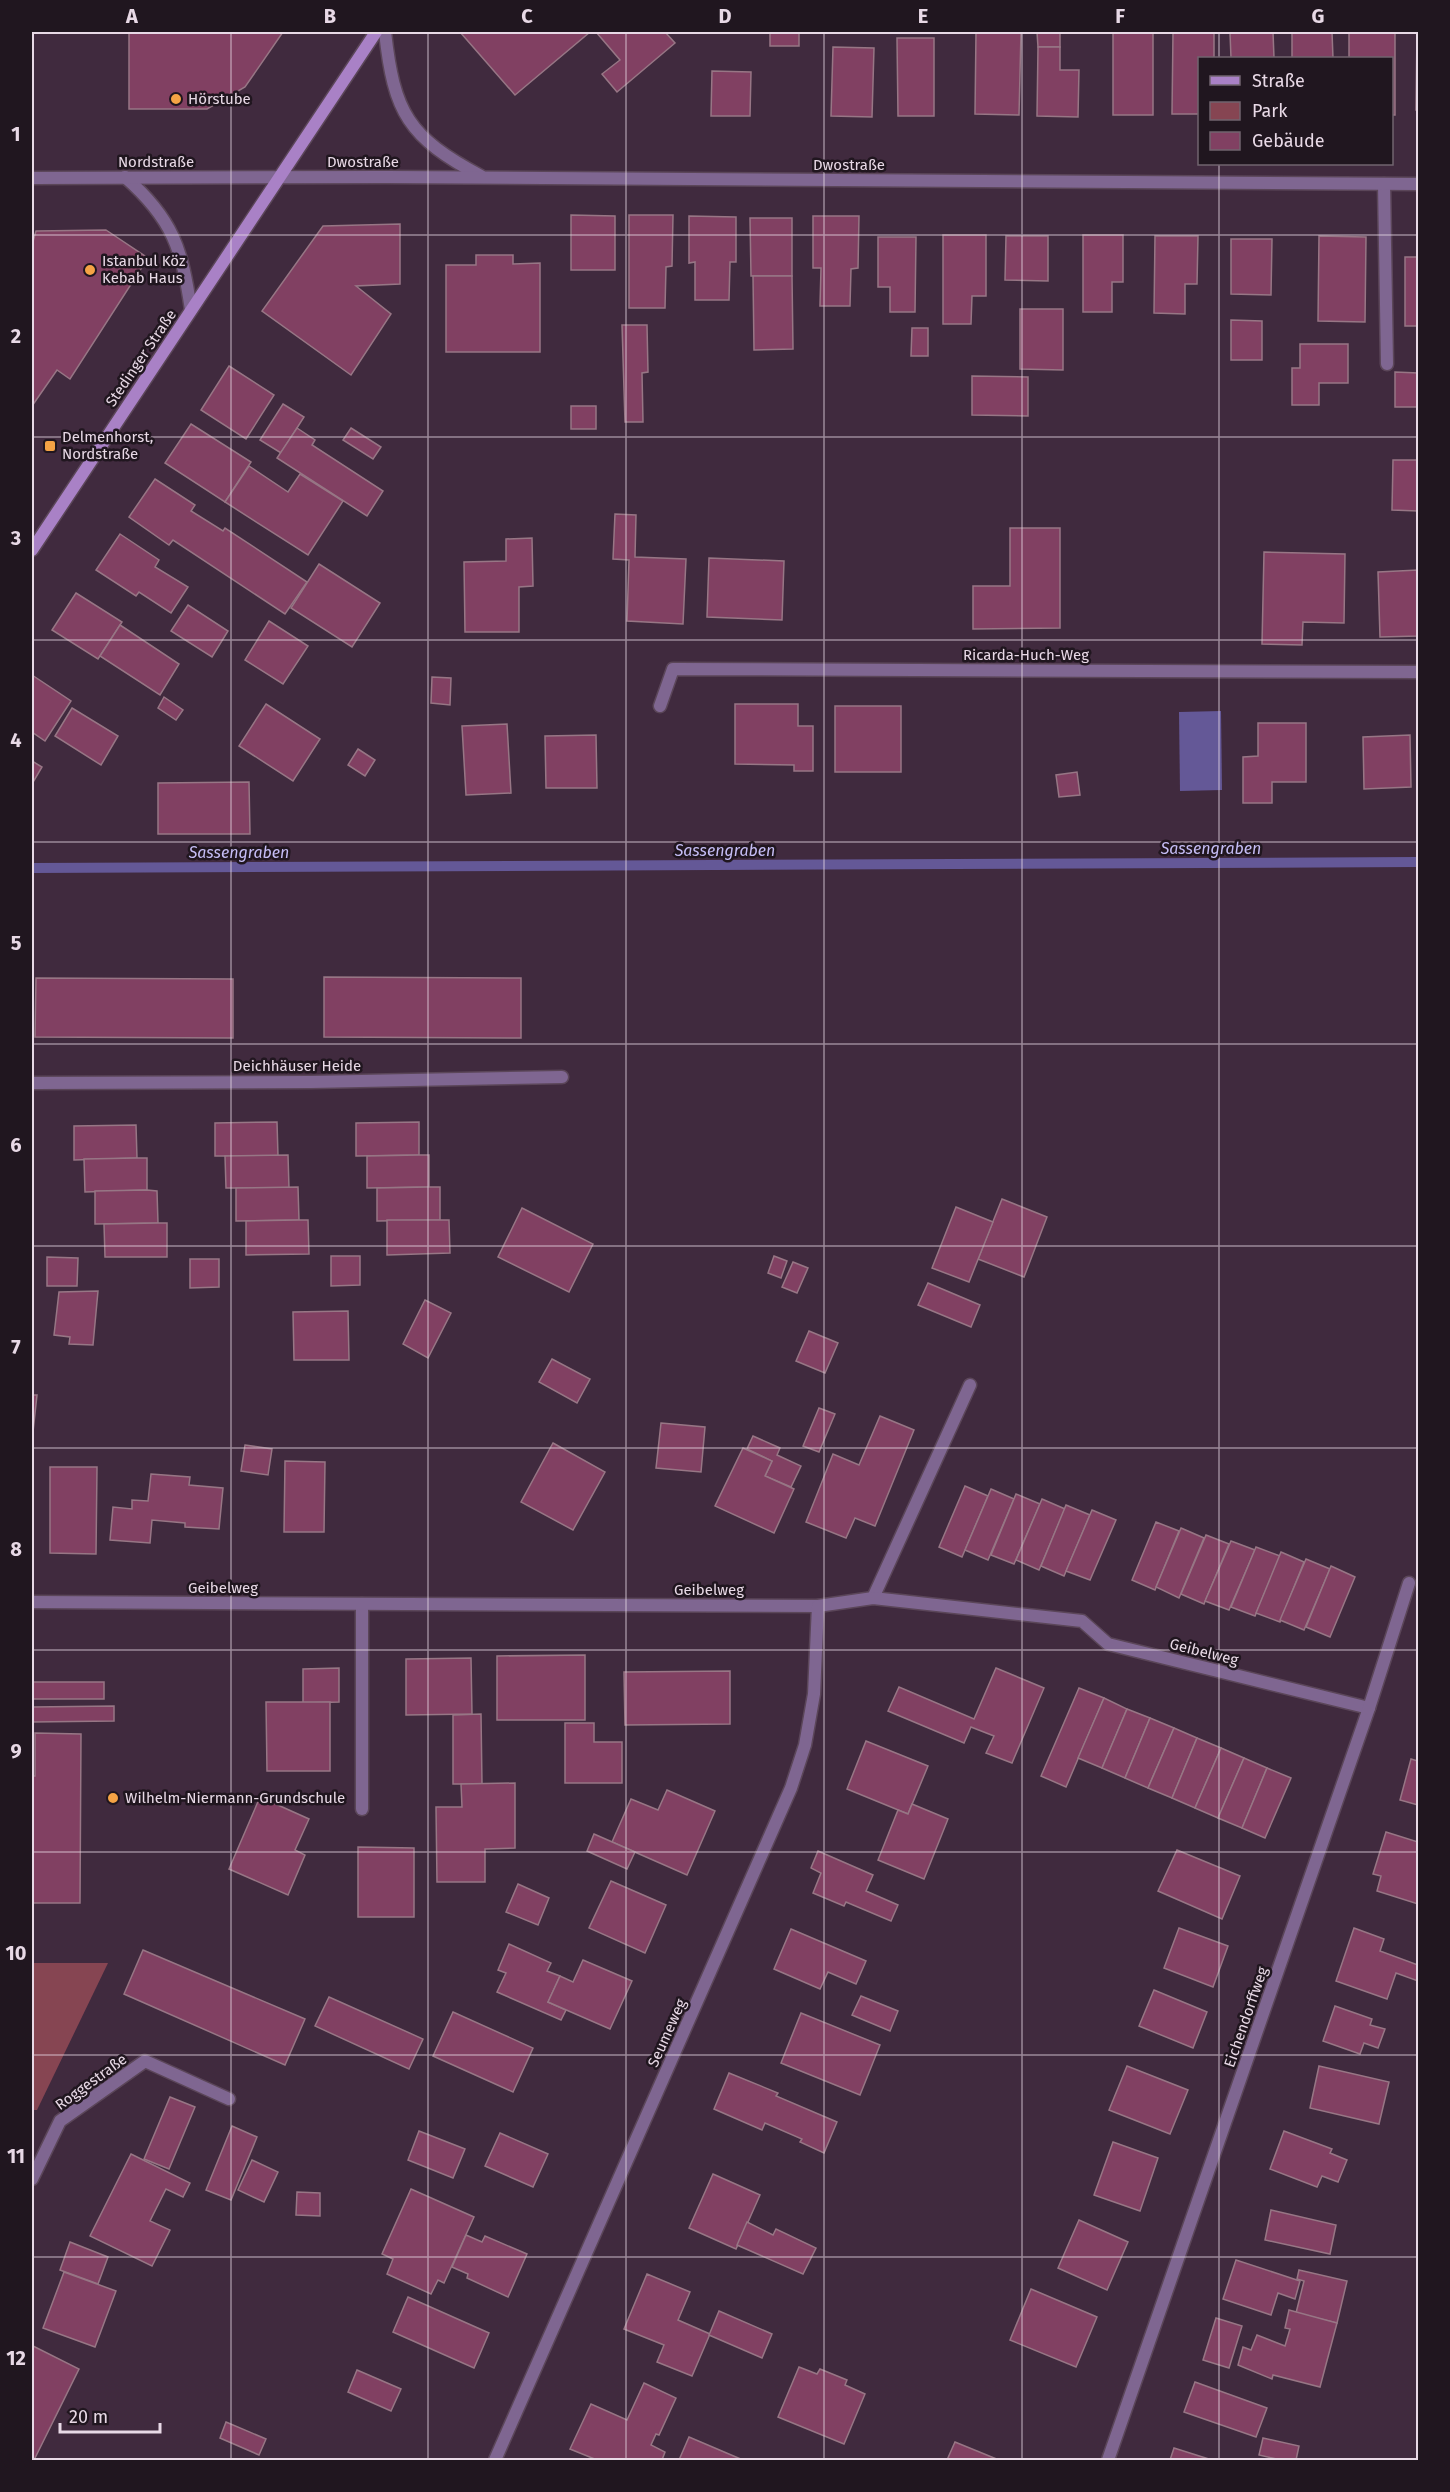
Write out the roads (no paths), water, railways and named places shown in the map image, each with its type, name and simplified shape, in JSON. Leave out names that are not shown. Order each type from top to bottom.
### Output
[{"type":"main road","name":"Stedinger Straße","points":[[32,550],[376,32]]},
{"type":"street","points":[[385,32],[395,92],[408,120],[432,145],[456,163],[485,178]]},
{"type":"street","points":[[125,177],[158,209],[176,240],[186,274],[191,310]]},
{"type":"street","name":"Nordstraße","points":[[32,178],[280,177]]},
{"type":"street","name":"Dwostraße","points":[[280,177],[1419,184]]},
{"type":"street","points":[[1384,184],[1387,364]]},
{"type":"street","name":"Ricarda-Huch-Weg","points":[[660,706],[673,669],[1419,672]]},
{"type":"street","name":"Deichhäuser Heide","points":[[32,1083],[311,1082],[562,1077]]},
{"type":"street","points":[[873,1598],[970,1385]]},
{"type":"street","name":"Eichendorffweg","points":[[1108,2460],[1369,1708],[1409,1583]]},
{"type":"street","name":"Geibelweg","points":[[32,1602],[818,1606],[873,1598],[1082,1621],[1108,1644],[1369,1708]]},
{"type":"street","points":[[362,1604],[362,1809]]},
{"type":"street","name":"Seumeweg","points":[[495,2460],[791,1788],[805,1744],[814,1694],[818,1606]]},
{"type":"street","name":"Roggestraße","points":[[32,2179],[60,2121],[145,2061],[229,2099]]},
{"type":"waterway","name":"Sassengraben","points":[[32,868],[1418,862]]},
{"type":"place","name":"Hörstube","points":[[176,99]]},
{"type":"place","name":"Istanbul Köz Kebab Haus","points":[[90,270]]},
{"type":"place","name":"Delmenhorst, Nordstraße","points":[[50,446]]},
{"type":"place","name":"Wilhelm-Niermann-Grundschule","points":[[113,1798]]}]
